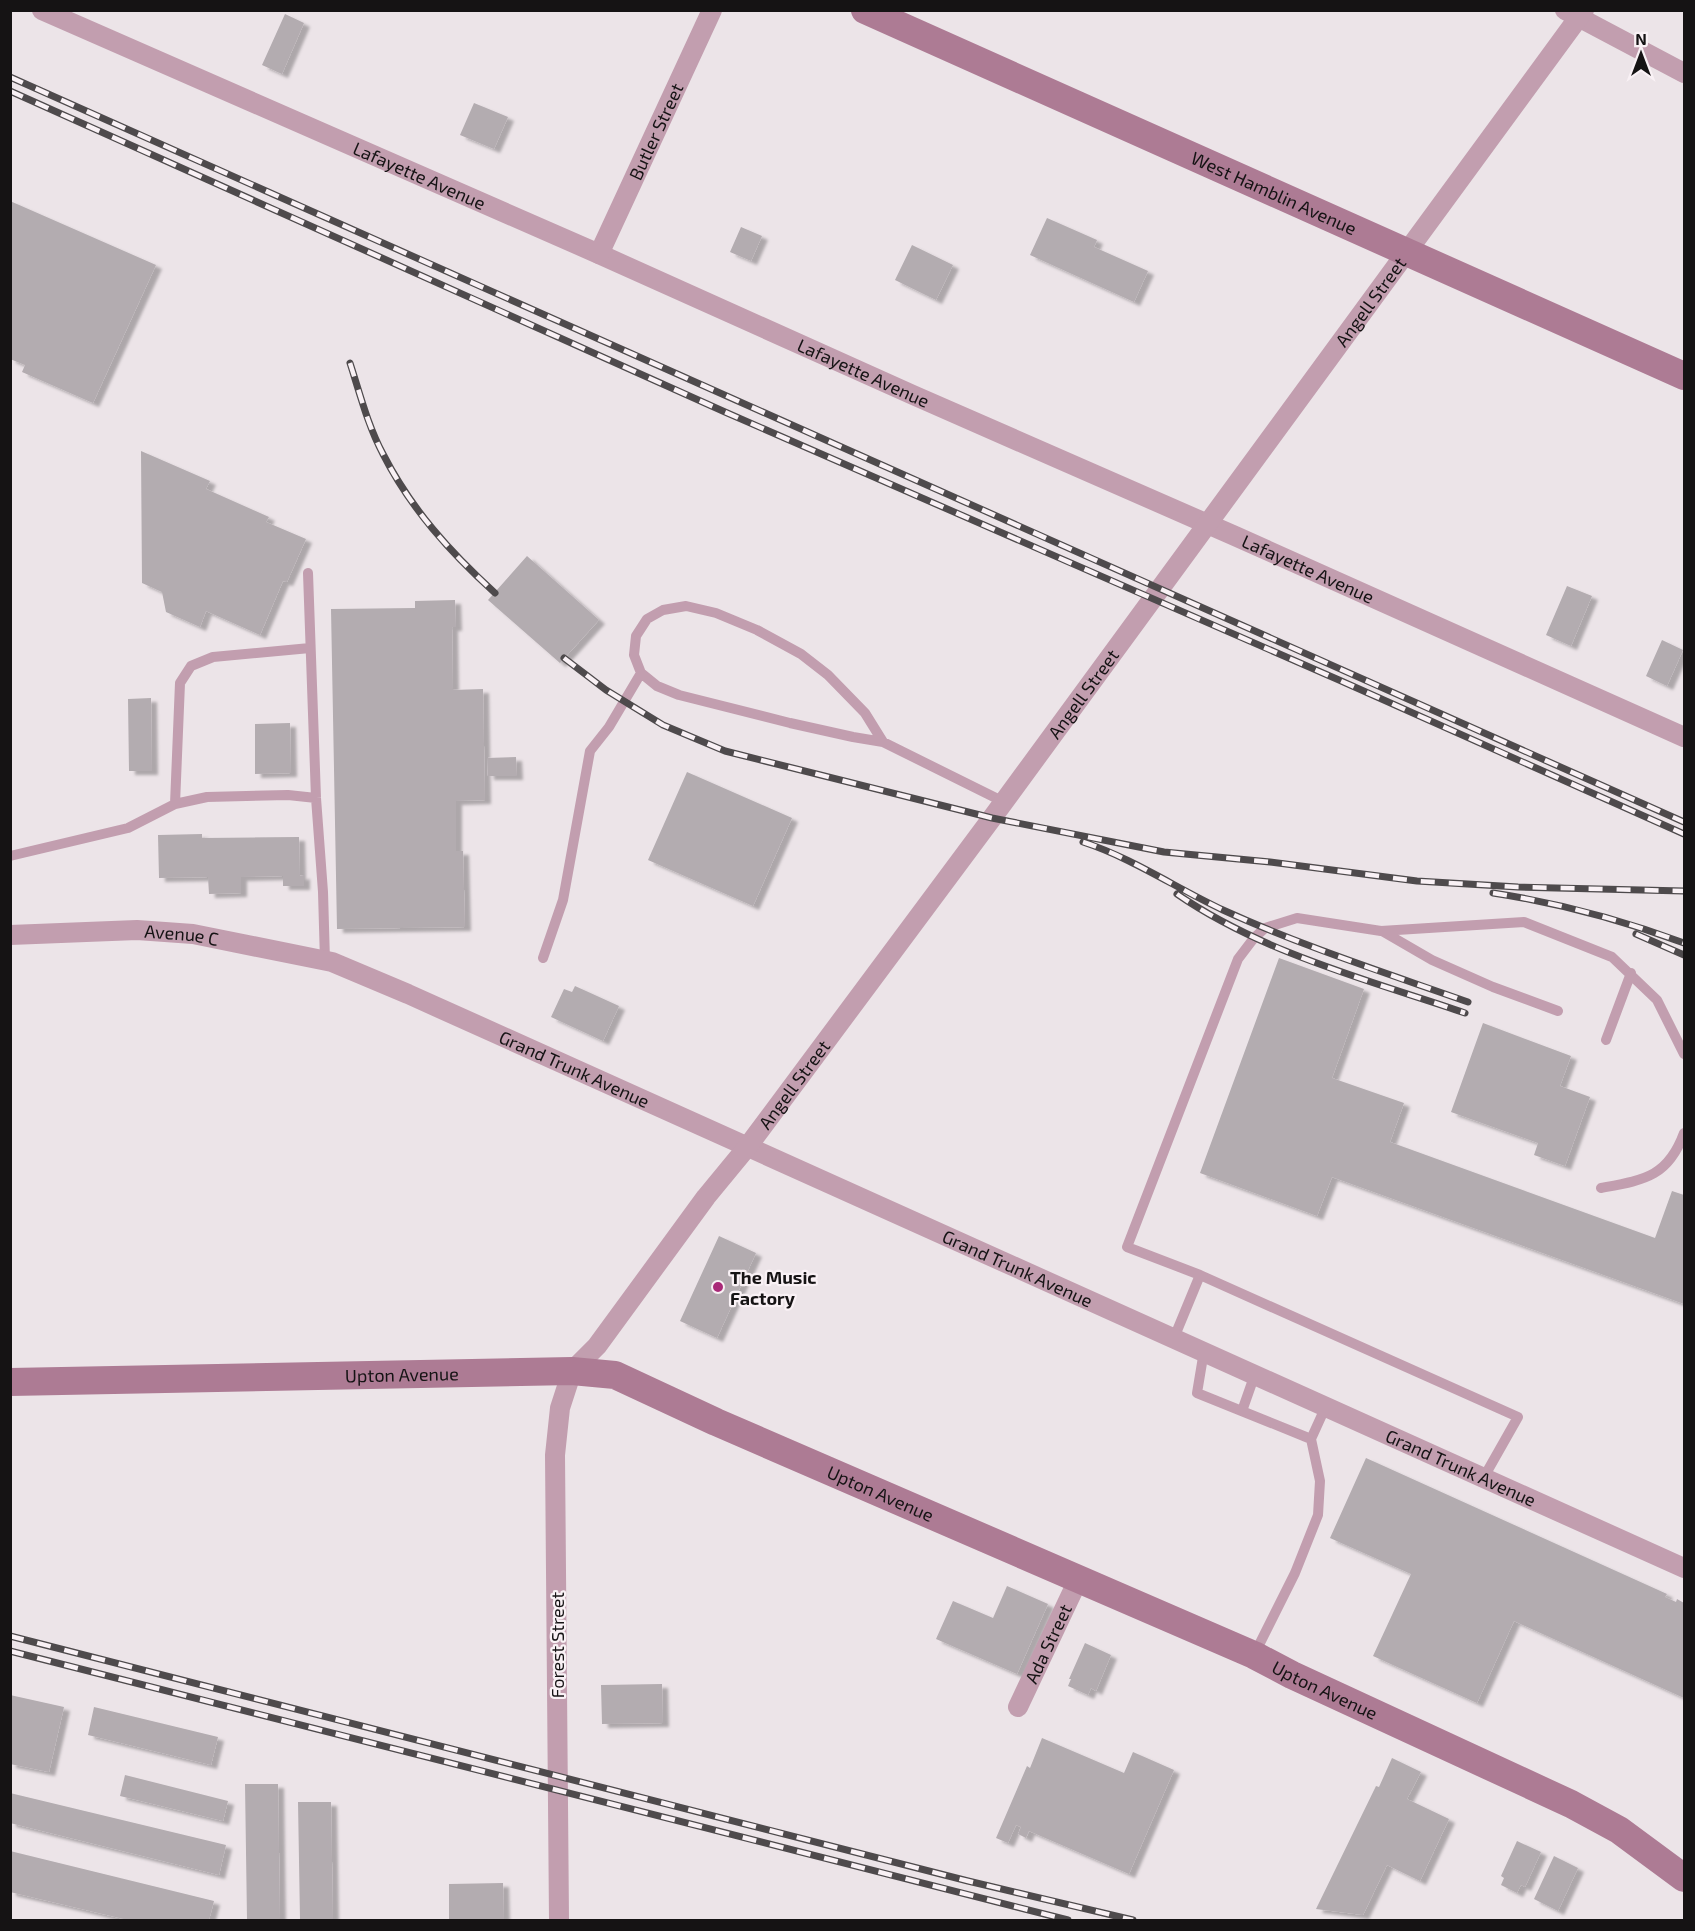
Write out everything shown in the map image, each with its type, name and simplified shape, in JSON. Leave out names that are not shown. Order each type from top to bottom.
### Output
[{"type":"street","name":"Lafayette Avenue","points":[[42,10],[599,254],[1684,737]]},
{"type":"street","name":"Butler Street","points":[[599,254],[712,10]]},
{"type":"street","name":"West Hamblin Avenue","points":[[865,10],[1684,376]]},
{"type":"street","name":"Angell Street","points":[[572,1371],[597,1346],[706,1197],[748,1146],[1004,802],[1407,253],[1576,13]]},
{"type":"street","points":[[1576,13],[1684,73]]},
{"type":"street","name":"Avenue C","points":[[10,935],[137,930],[193,934],[325,961],[350,970]]},
{"type":"street","name":"Grand Trunk Avenue","points":[[350,970],[748,1146],[1684,1568]]},
{"type":"street","name":"Upton Avenue","points":[[10,1382],[572,1371],[615,1375],[716,1422],[1254,1655],[1292,1675],[1570,1804],[1619,1830],[1684,1878]]},
{"type":"street","name":"Forest Street","points":[[560,1920],[555,1455],[560,1408],[572,1371]]},
{"type":"street","name":"Ada Street","points":[[1018,1707],[1077,1580]]},
{"type":"lane","points":[[308,573],[316,798],[323,891],[325,961]]},
{"type":"lane","points":[[883,742],[865,713],[828,675],[801,654],[757,630],[716,613],[686,606],[663,610],[647,619],[636,636],[634,655],[641,673],[657,686],[679,694],[853,738],[883,742],[1004,802]]},
{"type":"lane","points":[[175,804],[180,683],[190,666],[213,657],[310,648]]},
{"type":"lane","points":[[543,958],[563,900],[590,751],[609,727],[641,673]]},
{"type":"lane","points":[[10,856],[128,828],[175,804],[207,797],[288,795],[316,798]]},
{"type":"lane","points":[[1484,1477],[1518,1417],[1200,1275],[1127,1246],[1238,959],[1265,928],[1297,918],[1382,931],[1524,922],[1592,947],[1612,957],[1657,1000],[1684,1054]]},
{"type":"lane","points":[[1382,931],[1431,960],[1493,987],[1558,1011]]},
{"type":"lane","points":[[1606,1040],[1631,973]]},
{"type":"lane","points":[[1601,1188],[1634,1181],[1656,1172],[1671,1160],[1684,1133]]},
{"type":"lane","points":[[1174,1338],[1200,1275]]},
{"type":"lane","points":[[1204,1351],[1197,1393],[1311,1439]]},
{"type":"lane","points":[[1242,1411],[1255,1374]]},
{"type":"lane","points":[[1254,1655],[1295,1573],[1318,1515],[1320,1481],[1311,1439],[1326,1406]]},
{"type":"building","points":[[285,14],[304,23],[282,74],[262,65]]},
{"type":"building","points":[[474,103],[508,117],[494,149],[460,135]]},
{"type":"building","points":[[10,201],[156,265],[93,403],[22,372],[25,365],[10,359]]},
{"type":"building","points":[[1047,218],[1097,240],[1094,247],[1148,271],[1134,302],[1030,255]]},
{"type":"building","points":[[741,227],[762,236],[751,261],[730,252]]},
{"type":"building","points":[[912,245],[953,265],[936,300],[895,280]]},
{"type":"building","points":[[141,451],[210,481],[206,489],[269,517],[266,522],[306,539],[287,582],[283,581],[260,635],[206,611],[200,627],[166,612],[162,592],[142,583]]},
{"type":"building","points":[[527,556],[599,620],[560,663],[488,600]]},
{"type":"building","points":[[1567,586],[1592,596],[1571,646],[1546,635]]},
{"type":"building","points":[[455,600],[456,627],[452,627],[453,690],[483,689],[485,800],[456,801],[456,851],[463,851],[465,927],[337,929],[331,609],[415,608],[415,601]]},
{"type":"building","points":[[1662,640],[1683,650],[1667,686],[1646,676]]},
{"type":"building","points":[[151,698],[152,771],[129,771],[128,699]]},
{"type":"building","points":[[290,723],[291,773],[255,774],[255,724]]},
{"type":"building","points":[[516,757],[517,776],[488,776],[487,758]]},
{"type":"building","points":[[687,772],[792,818],[753,906],[648,860]]},
{"type":"building","points":[[202,834],[202,838],[299,837],[300,876],[304,875],[304,886],[283,886],[283,876],[241,877],[241,893],[209,894],[208,877],[159,878],[158,835]]},
{"type":"building","points":[[1279,958],[1364,989],[1332,1078],[1404,1103],[1390,1142],[1655,1238],[1672,1191],[1684,1195],[1684,1304],[1332,1177],[1317,1216],[1200,1173]]},
{"type":"building","points":[[575,986],[619,1006],[603,1041],[551,1017],[564,989],[572,992]]},
{"type":"building","points":[[1483,1023],[1571,1056],[1560,1086],[1590,1097],[1565,1166],[1534,1155],[1538,1143],[1451,1112]]},
{"type":"building","name":"The Music Factory","points":[[719,1236],[756,1253],[717,1338],[680,1321]]},
{"type":"building","points":[[1366,1458],[1667,1594],[1665,1597],[1684,1603],[1684,1698],[1514,1621],[1477,1703],[1373,1656],[1411,1574],[1330,1538]]},
{"type":"building","points":[[1007,1586],[1048,1604],[1017,1674],[936,1639],[953,1601],[993,1618]]},
{"type":"building","points":[[1085,1643],[1111,1655],[1096,1691],[1091,1688],[1088,1695],[1068,1686]]},
{"type":"building","points":[[662,1684],[663,1723],[602,1724],[601,1685]]},
{"type":"building","points":[[10,1695],[64,1707],[49,1772],[10,1764]]},
{"type":"building","points":[[94,1707],[218,1737],[211,1765],[88,1735]]},
{"type":"building","points":[[1042,1738],[1124,1773],[1133,1752],[1174,1770],[1129,1874],[1029,1831],[1026,1838],[1018,1834],[1021,1827],[1016,1825],[1008,1843],[996,1838],[1027,1766],[1030,1768]]},
{"type":"building","points":[[1392,1758],[1421,1772],[1407,1799],[1449,1819],[1420,1881],[1387,1865],[1363,1915],[1316,1909],[1376,1786],[1379,1787]]},
{"type":"building","points":[[125,1775],[228,1801],[223,1821],[120,1796]]},
{"type":"building","points":[[245,1784],[278,1784],[280,1920],[247,1920]]},
{"type":"building","points":[[10,1793],[226,1845],[219,1875],[10,1823]]},
{"type":"building","points":[[298,1802],[331,1802],[333,1920],[300,1920]]},
{"type":"building","points":[[1517,1841],[1541,1852],[1525,1887],[1521,1885],[1517,1893],[1501,1885],[1504,1878],[1501,1876]]},
{"type":"building","points":[[10,1851],[214,1901],[209,1920],[128,1920],[10,1892]]},
{"type":"building","points":[[1554,1856],[1578,1868],[1558,1911],[1534,1899]]},
{"type":"building","points":[[503,1883],[504,1920],[449,1920],[449,1884]]},
{"type":"railway","points":[[10,77],[1684,822]]},
{"type":"railway","points":[[10,91],[725,412],[1339,680],[1684,834]]},
{"type":"railway","points":[[350,363],[373,432],[394,474],[419,511],[447,546],[495,593]]},
{"type":"railway","points":[[564,658],[606,690],[663,725],[725,751],[992,818],[1164,852],[1270,862],[1417,881],[1518,887],[1684,891]]},
{"type":"railway","points":[[1083,842],[1119,856],[1253,923],[1344,959],[1468,1002]]},
{"type":"railway","points":[[1493,893],[1590,913],[1684,943]]},
{"type":"railway","points":[[1177,894],[1210,915],[1280,949],[1465,1013]]},
{"type":"railway","points":[[1636,934],[1684,955]]},
{"type":"railway","points":[[10,1636],[968,1881],[1133,1920]]},
{"type":"railway","points":[[10,1651],[1068,1920]]},
{"type":"place","name":"The Music Factory","points":[[718,1287]]}]
